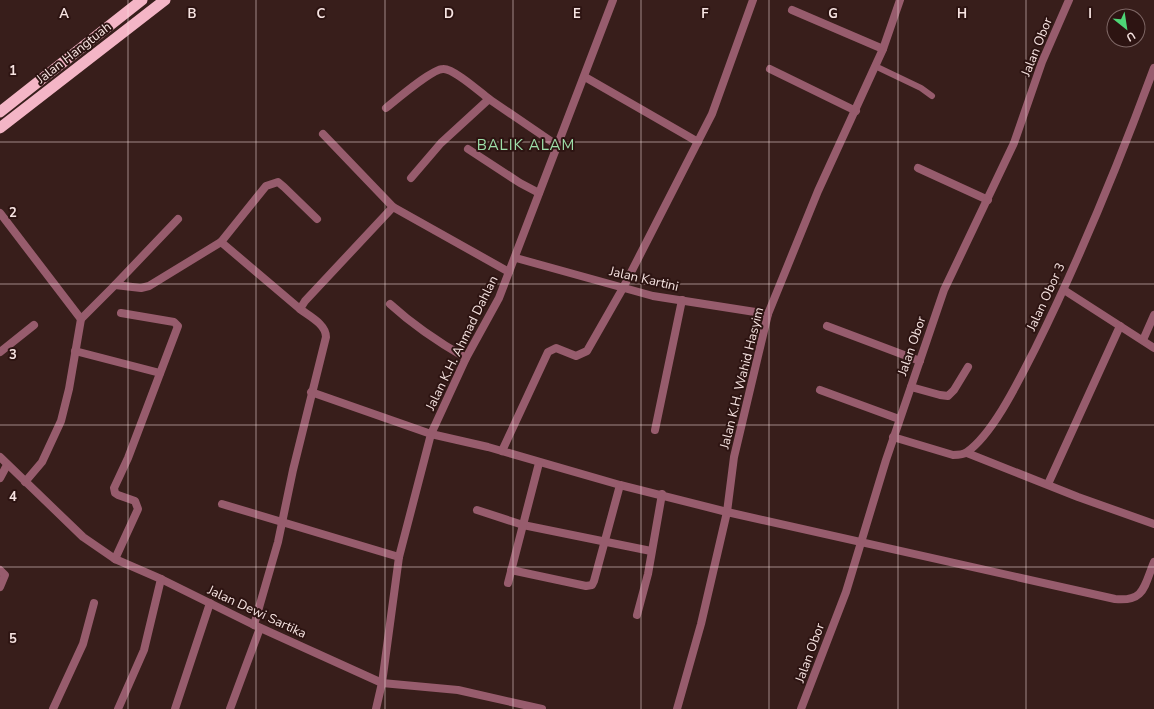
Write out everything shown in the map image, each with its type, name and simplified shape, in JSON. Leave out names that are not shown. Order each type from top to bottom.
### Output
[{"type":"highway","name":"Jalan Hangtuah","points":[[0,112],[142,0]]},
{"type":"highway","name":"Jalan Hangtuah","points":[[0,128],[165,0]]},
{"type":"street","name":"Jalan K.H. Ahmad Dahlan","points":[[376,709],[382,683],[399,557],[430,434],[466,358],[499,298],[516,258],[539,193],[585,77],[613,0]]},
{"type":"street","points":[[502,451],[548,352],[556,348],[576,356],[587,351],[623,288],[712,114],[754,0]]},
{"type":"street","name":"Jalan K.H. Wahid Hasyim","points":[[677,709],[701,624],[728,512],[734,457],[768,314],[818,192],[883,49],[900,0]]},
{"type":"street","name":"Jalan Obor","points":[[801,709],[808,693],[826,639],[844,598],[863,541],[893,437],[944,290],[1014,144],[1042,62],[1069,0]]},
{"type":"street","points":[[792,10],[883,49]]},
{"type":"street","name":"Jalan Obor 3","points":[[966,453],[976,444],[1009,399],[1064,290],[1131,131],[1154,68]]},
{"type":"street","points":[[386,108],[433,73],[443,69],[448,70],[558,146]]},
{"type":"street","points":[[770,69],[856,111]]},
{"type":"street","points":[[585,77],[698,142]]},
{"type":"street","points":[[411,178],[441,143],[489,99]]},
{"type":"street","points":[[323,134],[393,207],[509,272]]},
{"type":"street","points":[[468,149],[520,183],[539,193]]},
{"type":"street","points":[[918,168],[988,200]]},
{"type":"street","points":[[115,286],[141,288],[149,286],[221,242],[266,186],[271,183],[278,182],[284,186],[317,219]]},
{"type":"street","points":[[300,309],[305,301],[393,207]]},
{"type":"street","points":[[0,212],[81,319]]},
{"type":"street","points":[[25,482],[42,462],[61,421],[69,389],[81,319],[115,286],[178,219]]},
{"type":"street","points":[[221,242],[300,309],[320,324],[326,334],[311,392],[282,524],[257,626],[230,709]]},
{"type":"street","name":"Jalan Kartini","points":[[516,258],[652,296],[768,314]]},
{"type":"street","points":[[1064,290],[1154,348]]},
{"type":"street","points":[[655,430],[682,300]]},
{"type":"street","points":[[390,304],[408,321],[440,344],[466,358]]},
{"type":"street","points":[[115,559],[138,510],[135,501],[118,495],[114,488],[128,458],[178,328],[177,324],[121,313]]},
{"type":"street","points":[[1143,340],[1154,316]]},
{"type":"street","points":[[0,352],[34,325]]},
{"type":"street","points":[[827,326],[920,361]]},
{"type":"street","points":[[1048,484],[1120,326]]},
{"type":"street","points":[[75,351],[160,373]]},
{"type":"street","points":[[911,387],[948,396],[954,390],[968,367]]},
{"type":"street","points":[[820,390],[899,419]]},
{"type":"street","points":[[311,392],[430,434],[502,451],[539,463],[620,485],[662,494],[728,512],[863,541],[974,568],[1125,600],[1133,599],[1139,595],[1154,562]]},
{"type":"street","points":[[893,437],[953,455],[966,453],[1078,497],[1154,524]]},
{"type":"street","name":"Jalan Dewi Sartika","points":[[0,458],[83,537],[115,559],[161,579],[257,626],[382,683],[458,690],[542,709]]},
{"type":"street","points":[[508,583],[539,463]]},
{"type":"street","points":[[0,478],[7,465]]},
{"type":"street","points":[[511,570],[589,586],[594,581],[620,485]]},
{"type":"street","points":[[637,615],[648,574],[662,494]]},
{"type":"street","points":[[222,504],[282,524],[399,557]]},
{"type":"street","points":[[477,510],[523,525],[605,541],[651,552]]},
{"type":"street","points":[[0,570],[5,576],[0,587]]},
{"type":"street","points":[[118,709],[144,650],[161,579]]},
{"type":"street","points":[[175,709],[210,603]]},
{"type":"street","points":[[53,709],[83,644],[94,604]]},
{"type":"lane","points":[[875,66],[921,88],[932,96]]},
{"type":"district","name":"BALIK ALAM","points":[[526,145]]}]
